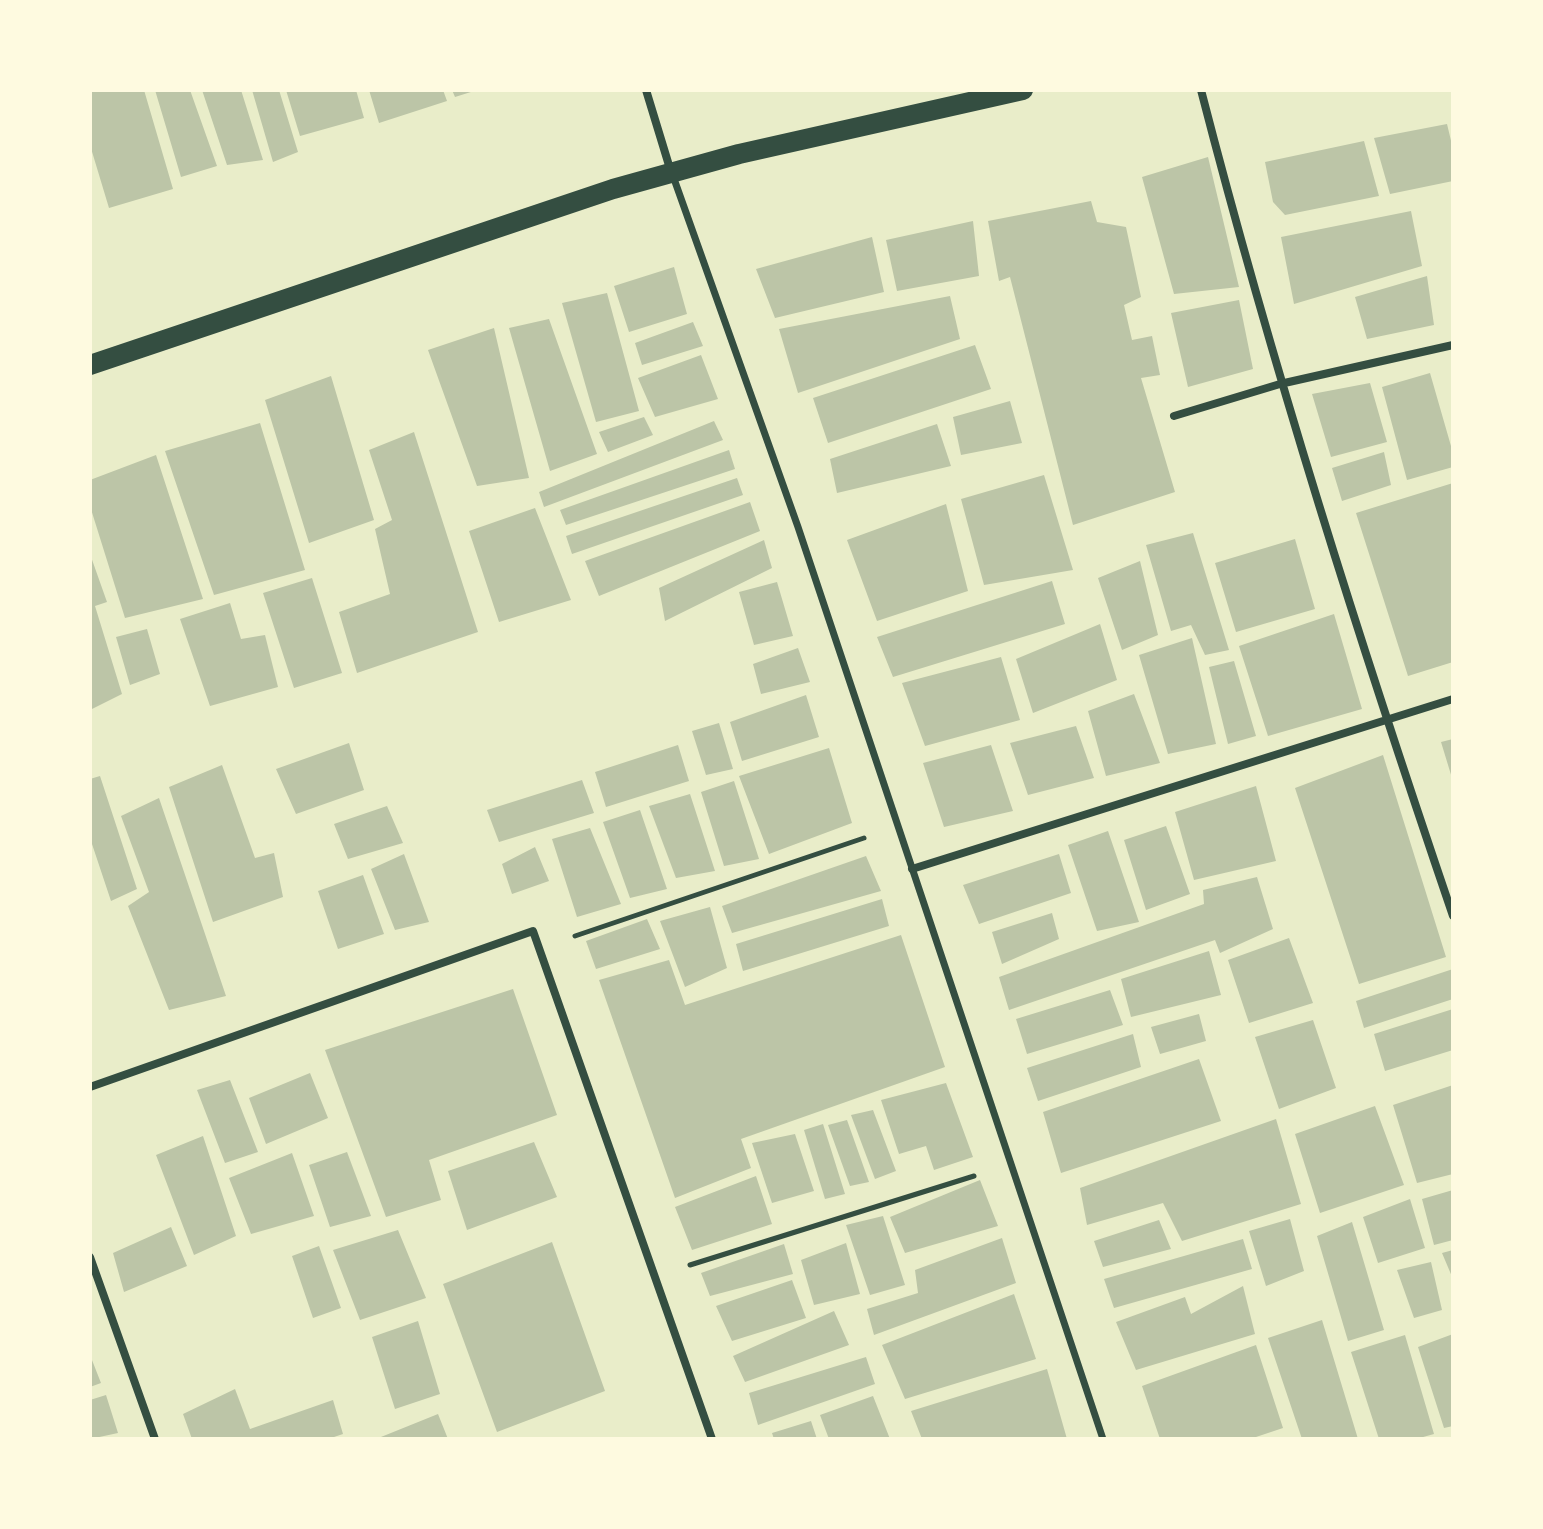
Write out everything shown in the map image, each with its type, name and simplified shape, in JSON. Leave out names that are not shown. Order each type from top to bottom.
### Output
[{"type":"main road","points":[[90,365],[672,172],[1023,90]]},
{"type":"street","points":[[646,90],[672,172],[778,468],[1103,1439]]},
{"type":"street","points":[[1201,90],[1280,384],[1385,718],[1453,916]]},
{"type":"street","points":[[1174,416],[1280,384],[1453,345]]},
{"type":"street","points":[[912,869],[1453,699]]},
{"type":"street","points":[[90,1087],[533,931],[712,1439]]},
{"type":"street","points":[[90,1257],[155,1439]]},
{"type":"path","points":[[539,948],[898,827]]},
{"type":"path","points":[[655,1276],[1011,1164]]},
{"type":"building","points":[[90,90],[144,90],[173,189],[109,208],[90,145]]},
{"type":"building","points":[[155,90],[190,90],[217,166],[181,177]]},
{"type":"building","points":[[202,90],[241,90],[263,160],[227,165]]},
{"type":"building","points":[[252,90],[279,90],[298,152],[273,162]]},
{"type":"building","points":[[286,90],[356,90],[364,118],[300,136]]},
{"type":"building","points":[[369,90],[443,90],[447,101],[379,123]]},
{"type":"building","points":[[452,90],[474,90],[474,91],[455,97]]},
{"type":"building","points":[[1447,124],[1453,149],[1453,181],[1390,194],[1374,138]]},
{"type":"building","points":[[1364,141],[1379,196],[1285,215],[1273,202],[1265,162]]},
{"type":"building","points":[[1208,157],[1239,287],[1174,294],[1142,177]]},
{"type":"building","points":[[1091,201],[1097,222],[1126,227],[1141,297],[1124,305],[1132,340],[1152,336],[1160,375],[1141,378],[1175,492],[1073,525],[1010,277],[999,281],[988,221]]},
{"type":"building","points":[[1411,211],[1422,266],[1294,304],[1281,237]]},
{"type":"building","points":[[973,221],[979,276],[897,291],[886,240]]},
{"type":"building","points":[[872,237],[884,292],[775,318],[756,269]]},
{"type":"building","points":[[674,267],[687,314],[629,332],[614,286]]},
{"type":"building","points":[[1427,276],[1434,325],[1367,339],[1355,297]]},
{"type":"building","points":[[607,293],[639,411],[596,422],[562,303]]},
{"type":"building","points":[[950,296],[960,339],[798,393],[779,329]]},
{"type":"building","points":[[1239,300],[1253,369],[1188,387],[1171,313]]},
{"type":"building","points":[[549,319],[597,454],[550,471],[509,328]]},
{"type":"building","points":[[693,322],[703,346],[642,365],[635,343]]},
{"type":"building","points":[[494,328],[529,478],[477,486],[428,350]]},
{"type":"building","points":[[975,345],[991,389],[828,443],[813,398]]},
{"type":"building","points":[[701,355],[718,399],[655,417],[638,378]]},
{"type":"building","points":[[1430,373],[1453,453],[1453,467],[1407,480],[1382,387]]},
{"type":"building","points":[[331,376],[374,520],[309,543],[265,400]]},
{"type":"building","points":[[1370,383],[1387,442],[1331,457],[1312,394]]},
{"type":"building","points":[[1010,401],[1022,443],[961,455],[953,417]]},
{"type":"building","points":[[644,417],[653,435],[608,452],[599,432]]},
{"type":"building","points":[[714,421],[723,440],[544,507],[539,492]]},
{"type":"building","points":[[260,423],[305,570],[214,595],[165,451]]},
{"type":"building","points":[[937,424],[951,466],[837,493],[830,459]]},
{"type":"building","points":[[414,432],[478,632],[357,673],[339,612],[390,594],[375,529],[392,520],[369,450]]},
{"type":"building","points":[[729,450],[735,469],[566,525],[560,510]]},
{"type":"building","points":[[1384,452],[1391,485],[1342,501],[1332,468]]},
{"type":"building","points":[[156,455],[203,599],[125,618],[90,506],[90,480]]},
{"type":"building","points":[[1044,475],[1073,570],[984,585],[961,499]]},
{"type":"building","points":[[737,478],[743,495],[572,554],[566,536]]},
{"type":"building","points":[[1453,483],[1453,662],[1408,676],[1356,513]]},
{"type":"building","points":[[750,502],[760,531],[599,596],[585,561]]},
{"type":"building","points":[[946,504],[968,591],[877,621],[847,540]]},
{"type":"building","points":[[535,508],[571,600],[499,622],[469,531]]},
{"type":"building","points":[[1193,533],[1229,650],[1205,655],[1191,625],[1171,631],[1146,545]]},
{"type":"building","points":[[1295,539],[1315,609],[1236,632],[1215,563]]},
{"type":"building","points":[[764,540],[772,568],[665,621],[659,588]]},
{"type":"building","points":[[90,554],[107,602],[95,606],[122,694],[90,710]]},
{"type":"building","points":[[1140,561],[1158,635],[1122,650],[1098,578]]},
{"type":"building","points":[[312,578],[342,673],[294,688],[263,593]]},
{"type":"building","points":[[1052,581],[1065,624],[893,677],[877,637]]},
{"type":"building","points":[[777,582],[793,636],[754,645],[739,592]]},
{"type":"building","points":[[230,603],[241,639],[265,635],[278,687],[210,706],[180,619]]},
{"type":"building","points":[[1334,614],[1362,709],[1268,736],[1239,646]]},
{"type":"building","points":[[1100,624],[1117,680],[1033,713],[1016,659]]},
{"type":"building","points":[[147,629],[160,674],[130,685],[116,637]]},
{"type":"building","points":[[1192,638],[1216,744],[1168,754],[1139,655]]},
{"type":"building","points":[[798,648],[810,682],[761,694],[753,664]]},
{"type":"building","points":[[1001,657],[1020,720],[925,746],[902,683]]},
{"type":"building","points":[[1234,661],[1256,736],[1228,744],[1209,667]]},
{"type":"building","points":[[1134,694],[1160,763],[1106,776],[1088,711]]},
{"type":"building","points":[[806,695],[819,737],[742,761],[730,722]]},
{"type":"building","points":[[719,723],[733,769],[706,775],[692,731]]},
{"type":"building","points":[[1076,726],[1094,778],[1028,795],[1010,743]]},
{"type":"building","points":[[1453,739],[1453,778],[1452,778],[1441,742]]},
{"type":"building","points":[[349,743],[364,790],[296,814],[276,769]]},
{"type":"building","points":[[678,745],[689,781],[606,807],[595,772]]},
{"type":"building","points":[[991,745],[1013,811],[944,827],[923,763]]},
{"type":"building","points":[[829,748],[852,823],[769,854],[739,776]]},
{"type":"building","points":[[1383,755],[1446,957],[1359,984],[1295,788]]},
{"type":"building","points":[[222,765],[255,858],[274,853],[283,897],[213,922],[169,787]]},
{"type":"building","points":[[100,776],[137,889],[111,901],[90,838],[90,779]]},
{"type":"building","points":[[582,780],[594,813],[499,842],[487,810]]},
{"type":"building","points":[[734,781],[759,859],[724,866],[701,792]]},
{"type":"building","points":[[1256,786],[1276,861],[1194,880],[1175,812]]},
{"type":"building","points":[[690,794],[715,871],[676,878],[649,806]]},
{"type":"building","points":[[159,798],[226,996],[169,1010],[128,906],[149,892],[121,816]]},
{"type":"building","points":[[387,806],[403,843],[348,859],[334,824]]},
{"type":"building","points":[[640,810],[667,889],[630,898],[603,822]]},
{"type":"building","points":[[1166,826],[1190,894],[1146,910],[1124,840]]},
{"type":"building","points":[[590,828],[621,904],[577,917],[552,839]]},
{"type":"building","points":[[1108,831],[1139,922],[1097,931],[1068,845]]},
{"type":"building","points":[[535,847],[549,881],[512,894],[502,864]]},
{"type":"building","points":[[404,854],[429,922],[395,930],[371,869]]},
{"type":"building","points":[[1059,854],[1071,893],[979,924],[963,885]]},
{"type":"building","points":[[866,856],[881,891],[732,933],[722,906]]},
{"type":"building","points":[[363,875],[384,934],[338,949],[318,891]]},
{"type":"building","points":[[1257,877],[1273,929],[1220,953],[1215,940],[1009,1010],[999,977],[1204,904],[1203,890]]},
{"type":"building","points":[[882,899],[889,926],[743,971],[736,944]]},
{"type":"building","points":[[710,907],[727,968],[685,987],[660,921]]},
{"type":"building","points":[[1052,913],[1059,939],[1002,964],[992,932]]},
{"type":"building","points":[[647,919],[660,949],[596,969],[586,941]]},
{"type":"building","points":[[901,935],[945,1067],[741,1139],[751,1168],[675,1198],[599,980],[669,960],[685,1005]]},
{"type":"building","points":[[1289,938],[1313,1003],[1249,1023],[1228,960]]},
{"type":"building","points":[[1209,951],[1221,995],[1131,1017],[1121,979]]},
{"type":"building","points":[[1453,969],[1453,999],[1364,1028],[1356,1001]]},
{"type":"building","points":[[513,989],[557,1115],[429,1160],[441,1200],[386,1217],[325,1050]]},
{"type":"building","points":[[1110,990],[1123,1025],[1027,1054],[1016,1019]]},
{"type":"building","points":[[1453,1009],[1453,1050],[1385,1071],[1374,1034]]},
{"type":"building","points":[[1199,1014],[1206,1041],[1160,1054],[1151,1027]]},
{"type":"building","points":[[1313,1020],[1336,1088],[1279,1109],[1255,1037]]},
{"type":"building","points":[[1133,1034],[1141,1067],[1038,1101],[1027,1068]]},
{"type":"building","points":[[1199,1059],[1221,1121],[1061,1173],[1043,1112]]},
{"type":"building","points":[[310,1073],[328,1118],[266,1144],[249,1098]]},
{"type":"building","points":[[230,1080],[258,1152],[225,1163],[197,1090]]},
{"type":"building","points":[[946,1083],[973,1157],[934,1170],[926,1146],[899,1154],[881,1100]]},
{"type":"building","points":[[1453,1085],[1453,1174],[1417,1183],[1393,1105]]},
{"type":"building","points":[[1375,1106],[1404,1185],[1320,1213],[1295,1134]]},
{"type":"building","points":[[873,1110],[896,1171],[875,1179],[851,1115]]},
{"type":"building","points":[[1276,1119],[1301,1204],[1182,1241],[1163,1203],[1087,1225],[1080,1188]]},
{"type":"building","points":[[847,1120],[869,1182],[850,1186],[828,1125]]},
{"type":"building","points":[[823,1124],[845,1194],[825,1199],[804,1130]]},
{"type":"building","points":[[795,1134],[814,1191],[772,1203],[752,1143]]},
{"type":"building","points":[[203,1136],[236,1236],[194,1255],[156,1155]]},
{"type":"building","points":[[534,1142],[557,1197],[467,1230],[448,1171]]},
{"type":"building","points":[[347,1152],[371,1216],[330,1227],[309,1165]]},
{"type":"building","points":[[292,1153],[314,1216],[251,1234],[229,1178]]},
{"type":"building","points":[[756,1176],[772,1224],[692,1250],[675,1207]]},
{"type":"building","points":[[980,1180],[998,1226],[905,1253],[890,1217]]},
{"type":"building","points":[[1453,1190],[1453,1240],[1434,1245],[1422,1199]]},
{"type":"building","points":[[1410,1199],[1425,1248],[1378,1263],[1363,1217]]},
{"type":"building","points":[[883,1216],[905,1285],[870,1295],[846,1225]]},
{"type":"building","points":[[1290,1219],[1304,1271],[1266,1286],[1249,1231]]},
{"type":"building","points":[[1159,1220],[1171,1249],[1103,1267],[1094,1241]]},
{"type":"building","points":[[1352,1222],[1384,1330],[1348,1341],[1317,1236]]},
{"type":"building","points":[[171,1227],[187,1266],[124,1292],[113,1253]]},
{"type":"building","points":[[398,1230],[426,1298],[360,1320],[333,1250]]},
{"type":"building","points":[[1002,1238],[1016,1283],[874,1335],[867,1309],[918,1293],[915,1270]]},
{"type":"building","points":[[1243,1239],[1252,1269],[1114,1308],[1104,1279]]},
{"type":"building","points":[[552,1242],[605,1391],[497,1432],[443,1284]]},
{"type":"building","points":[[846,1243],[860,1294],[814,1305],[801,1260]]},
{"type":"building","points":[[784,1244],[793,1274],[710,1296],[701,1273]]},
{"type":"building","points":[[319,1246],[341,1308],[313,1318],[292,1256]]},
{"type":"building","points":[[1453,1250],[1453,1279],[1442,1253]]},
{"type":"building","points":[[1431,1262],[1442,1310],[1414,1318],[1397,1270]]},
{"type":"building","points":[[792,1280],[806,1318],[732,1341],[716,1306]]},
{"type":"building","points":[[1243,1286],[1255,1334],[1136,1370],[1116,1322],[1185,1297],[1191,1314]]},
{"type":"building","points":[[1014,1294],[1036,1359],[905,1399],[882,1345]]},
{"type":"building","points":[[834,1311],[849,1345],[745,1382],[733,1356]]},
{"type":"building","points":[[1322,1320],[1358,1439],[1302,1439],[1268,1338]]},
{"type":"building","points":[[418,1321],[440,1394],[395,1409],[372,1337]]},
{"type":"building","points":[[1453,1334],[1453,1426],[1444,1428],[1418,1347]]},
{"type":"building","points":[[1405,1335],[1434,1434],[1416,1439],[1379,1439],[1351,1352]]},
{"type":"building","points":[[1256,1345],[1283,1428],[1250,1439],[1160,1439],[1142,1386]]},
{"type":"building","points":[[90,1355],[101,1383],[90,1387]]},
{"type":"building","points":[[866,1357],[875,1384],[758,1425],[749,1393]]},
{"type":"building","points":[[1047,1369],[1067,1439],[922,1439],[911,1411]]},
{"type":"building","points":[[235,1389],[250,1429],[333,1400],[343,1434],[328,1439],[192,1439],[183,1414]]},
{"type":"building","points":[[106,1395],[118,1433],[90,1439],[90,1400]]},
{"type":"building","points":[[873,1396],[890,1439],[829,1439],[820,1415]]},
{"type":"building","points":[[438,1414],[448,1439],[376,1439]]},
{"type":"building","points":[[811,1421],[817,1439],[774,1439],[772,1433]]}]
